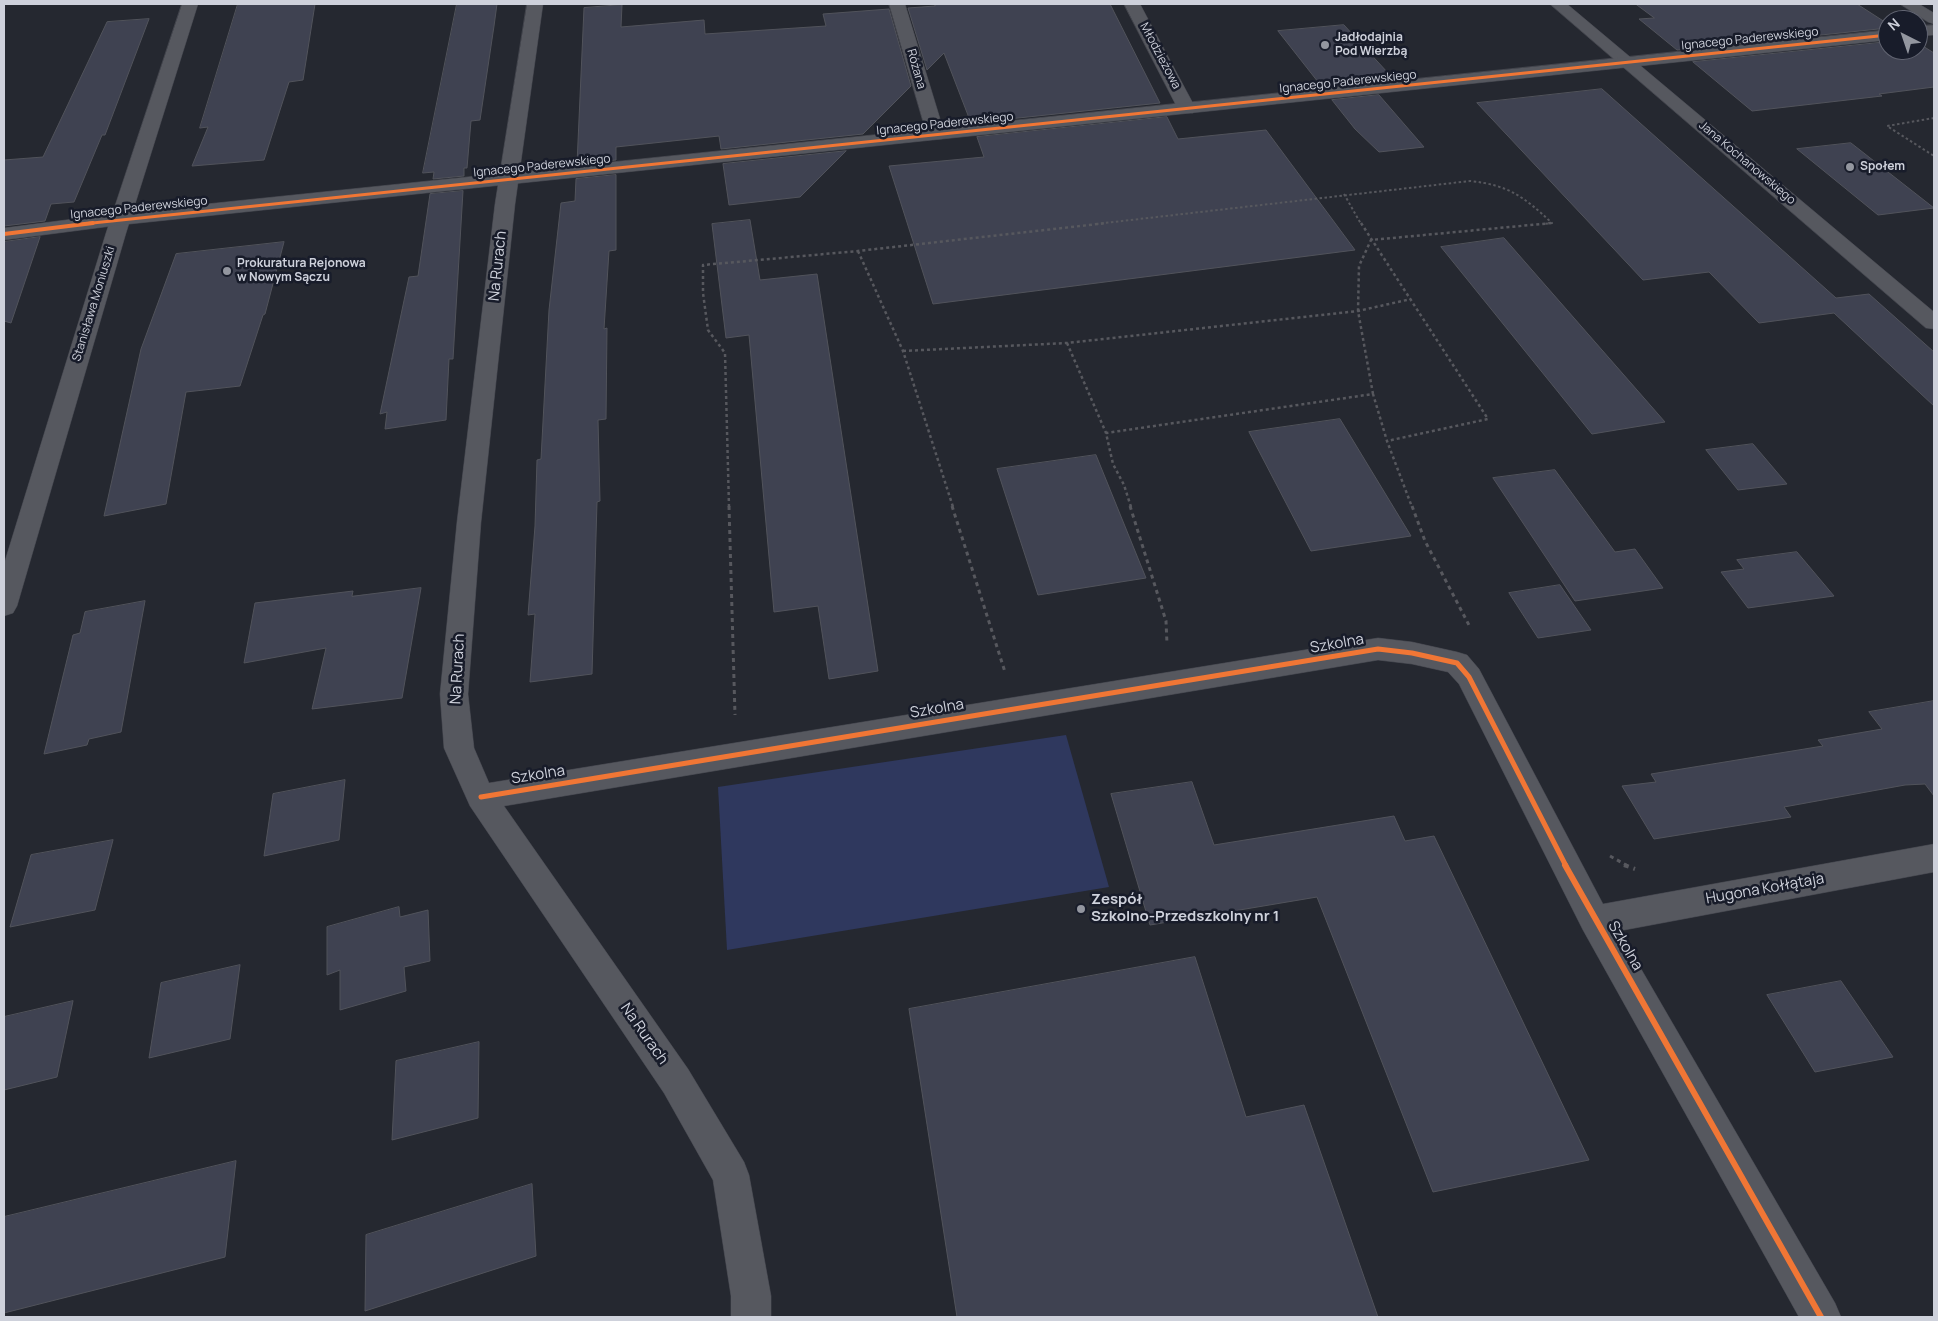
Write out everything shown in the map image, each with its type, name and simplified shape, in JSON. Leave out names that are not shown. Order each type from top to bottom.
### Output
[{"type":"street","name":"Stanisława Moniuszki","points":[[4,606],[120,219],[190,4]]},
{"type":"street","name":"Na Rurach","points":[[534,4],[520,86],[505,204],[469,522],[454,694],[460,748],[481,797],[676,1081],[731,1175],[751,1296],[751,1317]]},
{"type":"street","name":"Różana","points":[[897,4],[936,135]]},
{"type":"street","name":"Młodzieżowa","points":[[1132,4],[1187,109]]},
{"type":"street","name":"Jana Kochanowskiego","points":[[1558,4],[1629,62],[1934,323]]},
{"type":"street","points":[[1908,4],[1934,19]]},
{"type":"street","name":"Ignacego Paderewskiego","points":[[4,234],[120,219],[509,180],[1878,35]]},
{"type":"street","name":"Szkolna","points":[[481,797],[1378,649],[1412,652],[1458,663],[1469,676],[1517,776],[1596,920],[1821,1317]]},
{"type":"street","name":"Hugona Kołłątaja","points":[[1596,920],[1934,858]]},
{"type":"path","points":[[1934,118],[1887,126],[1934,156]]},
{"type":"path","points":[[736,755],[725,352],[708,330],[703,293],[703,265],[858,251],[1470,181],[1491,182],[1520,192],[1552,223],[1371,240]]},
{"type":"path","points":[[1344,194],[1371,240],[1488,419],[1387,441]]},
{"type":"path","points":[[1371,240],[1359,266],[1358,311],[1373,394],[1387,441],[1424,541],[1472,629]]},
{"type":"path","points":[[858,251],[903,351],[1016,708]]},
{"type":"path","points":[[903,351],[1067,343],[1358,311],[1411,299]]},
{"type":"path","points":[[1067,343],[1106,433],[1113,464],[1124,485],[1166,621],[1168,685]]},
{"type":"path","points":[[1106,433],[1373,394]]},
{"type":"shaded area","points":[[1066,735],[1109,887],[727,950],[718,787]]},
{"type":"building","points":[[238,4],[315,4],[303,80],[289,82],[264,160],[192,166],[208,127],[200,128]]},
{"type":"building","points":[[457,4],[497,4],[480,120],[471,121],[467,168],[464,168],[464,176],[433,179],[434,172],[423,173]]},
{"type":"building","points":[[934,4],[1110,4],[1160,103],[971,123],[944,53],[927,70],[908,8],[935,6]]},
{"type":"building","points":[[1636,4],[1857,4],[1878,18],[1878,29],[1677,50],[1639,19],[1654,18]]},
{"type":"building","points":[[622,5],[621,27],[704,20],[705,34],[826,26],[823,14],[889,9],[911,86],[863,134],[721,149],[719,136],[616,147],[616,160],[577,164],[584,8]]},
{"type":"building","points":[[149,19],[105,135],[102,135],[74,202],[51,204],[45,221],[4,226],[4,160],[43,157],[107,22]]},
{"type":"building","points":[[1344,25],[1388,73],[1380,81],[1322,87],[1278,31]]},
{"type":"building","points":[[1878,43],[1878,60],[1928,60],[1928,49],[1934,53],[1934,87],[1879,94],[1882,96],[1752,111],[1693,62]]},
{"type":"building","points":[[1602,89],[1836,298],[1869,294],[1934,352],[1934,406],[1834,313],[1759,323],[1709,272],[1643,280],[1477,103]]},
{"type":"building","points":[[1379,95],[1424,147],[1379,152],[1355,129],[1332,100]]},
{"type":"building","points":[[1167,117],[1178,139],[1266,130],[1355,250],[933,304],[889,166],[984,157],[977,137]]},
{"type":"building","name":"Społem","points":[[1851,143],[1934,208],[1878,215],[1797,149]]},
{"type":"building","points":[[846,151],[800,197],[729,205],[723,164]]},
{"type":"building","points":[[616,175],[616,250],[609,251],[604,329],[607,328],[606,419],[598,420],[600,501],[597,502],[592,674],[530,682],[535,614],[528,615],[535,526],[537,460],[541,459],[549,310],[561,203],[575,201],[576,179]]},
{"type":"building","points":[[463,191],[453,359],[449,359],[446,420],[385,429],[387,412],[380,414],[409,277],[418,276],[430,194]]},
{"type":"building","points":[[750,220],[760,280],[817,274],[878,671],[829,679],[818,606],[774,612],[749,335],[726,338],[712,224]]},
{"type":"building","points":[[40,237],[11,323],[4,321],[4,242]]},
{"type":"building","points":[[1504,238],[1665,422],[1592,434],[1441,247]]},
{"type":"building","points":[[284,242],[265,314],[263,315],[240,386],[186,392],[166,504],[104,516],[141,349],[176,254]]},
{"type":"building","points":[[1340,419],[1411,536],[1311,551],[1249,432]]},
{"type":"building","points":[[1753,444],[1787,484],[1738,490],[1706,450]]},
{"type":"building","points":[[1096,455],[1146,578],[1038,595],[997,469]]},
{"type":"building","points":[[1555,470],[1615,552],[1635,549],[1663,588],[1575,601],[1493,478]]},
{"type":"building","points":[[1797,552],[1834,596],[1748,608],[1721,572],[1744,569],[1737,560]]},
{"type":"building","points":[[1560,585],[1591,630],[1538,638],[1509,593]]},
{"type":"building","points":[[421,588],[402,698],[312,709],[326,648],[244,663],[255,603],[353,591],[352,596]]},
{"type":"building","points":[[145,601],[121,732],[89,739],[87,745],[44,754],[73,635],[80,633],[85,612]]},
{"type":"building","points":[[1934,701],[1934,796],[1925,784],[1905,785],[1784,807],[1791,817],[1654,839],[1622,786],[1656,782],[1651,774],[1823,746],[1818,740],[1882,729],[1869,712]]},
{"type":"building","points":[[345,780],[339,840],[264,856],[273,794]]},
{"type":"building","points":[[1192,782],[1214,845],[1394,816],[1405,841],[1434,836],[1589,1160],[1433,1192],[1317,897],[1150,925],[1111,794]]},
{"type":"building","points":[[113,840],[95,910],[10,927],[31,855]]},
{"type":"building","points":[[399,907],[400,917],[428,910],[430,961],[404,967],[406,991],[340,1010],[340,970],[327,975],[327,927]]},
{"type":"building","points":[[1195,957],[1246,1117],[1304,1105],[1378,1317],[957,1317],[909,1009]]},
{"type":"building","points":[[240,965],[230,1039],[149,1058],[161,983]]},
{"type":"building","points":[[1841,981],[1893,1057],[1815,1072],[1767,995]]},
{"type":"building","points":[[73,1001],[57,1077],[4,1090],[4,1017]]},
{"type":"building","points":[[479,1042],[478,1118],[392,1140],[396,1061]]},
{"type":"building","points":[[236,1161],[225,1257],[4,1313],[4,1217]]},
{"type":"building","points":[[532,1184],[536,1256],[365,1311],[366,1235]]},
{"type":"cycle path","points":[[4,234],[120,219],[1878,36]]},
{"type":"cycle path","points":[[481,797],[1378,649],[1412,653],[1457,663],[1469,677],[1551,840],[1639,1000],[1821,1317]]},
{"type":"place","name":"Jadłodajnia Pod Wierzbą","points":[[1325,45]]},
{"type":"place","name":"Społem","points":[[1850,167]]},
{"type":"place","name":"Prokuratura Rejonowa w Nowym Sączu","points":[[227,271]]},
{"type":"place","name":"Zespół Szkolno-Przedszkolny nr 1","points":[[1081,909]]}]
